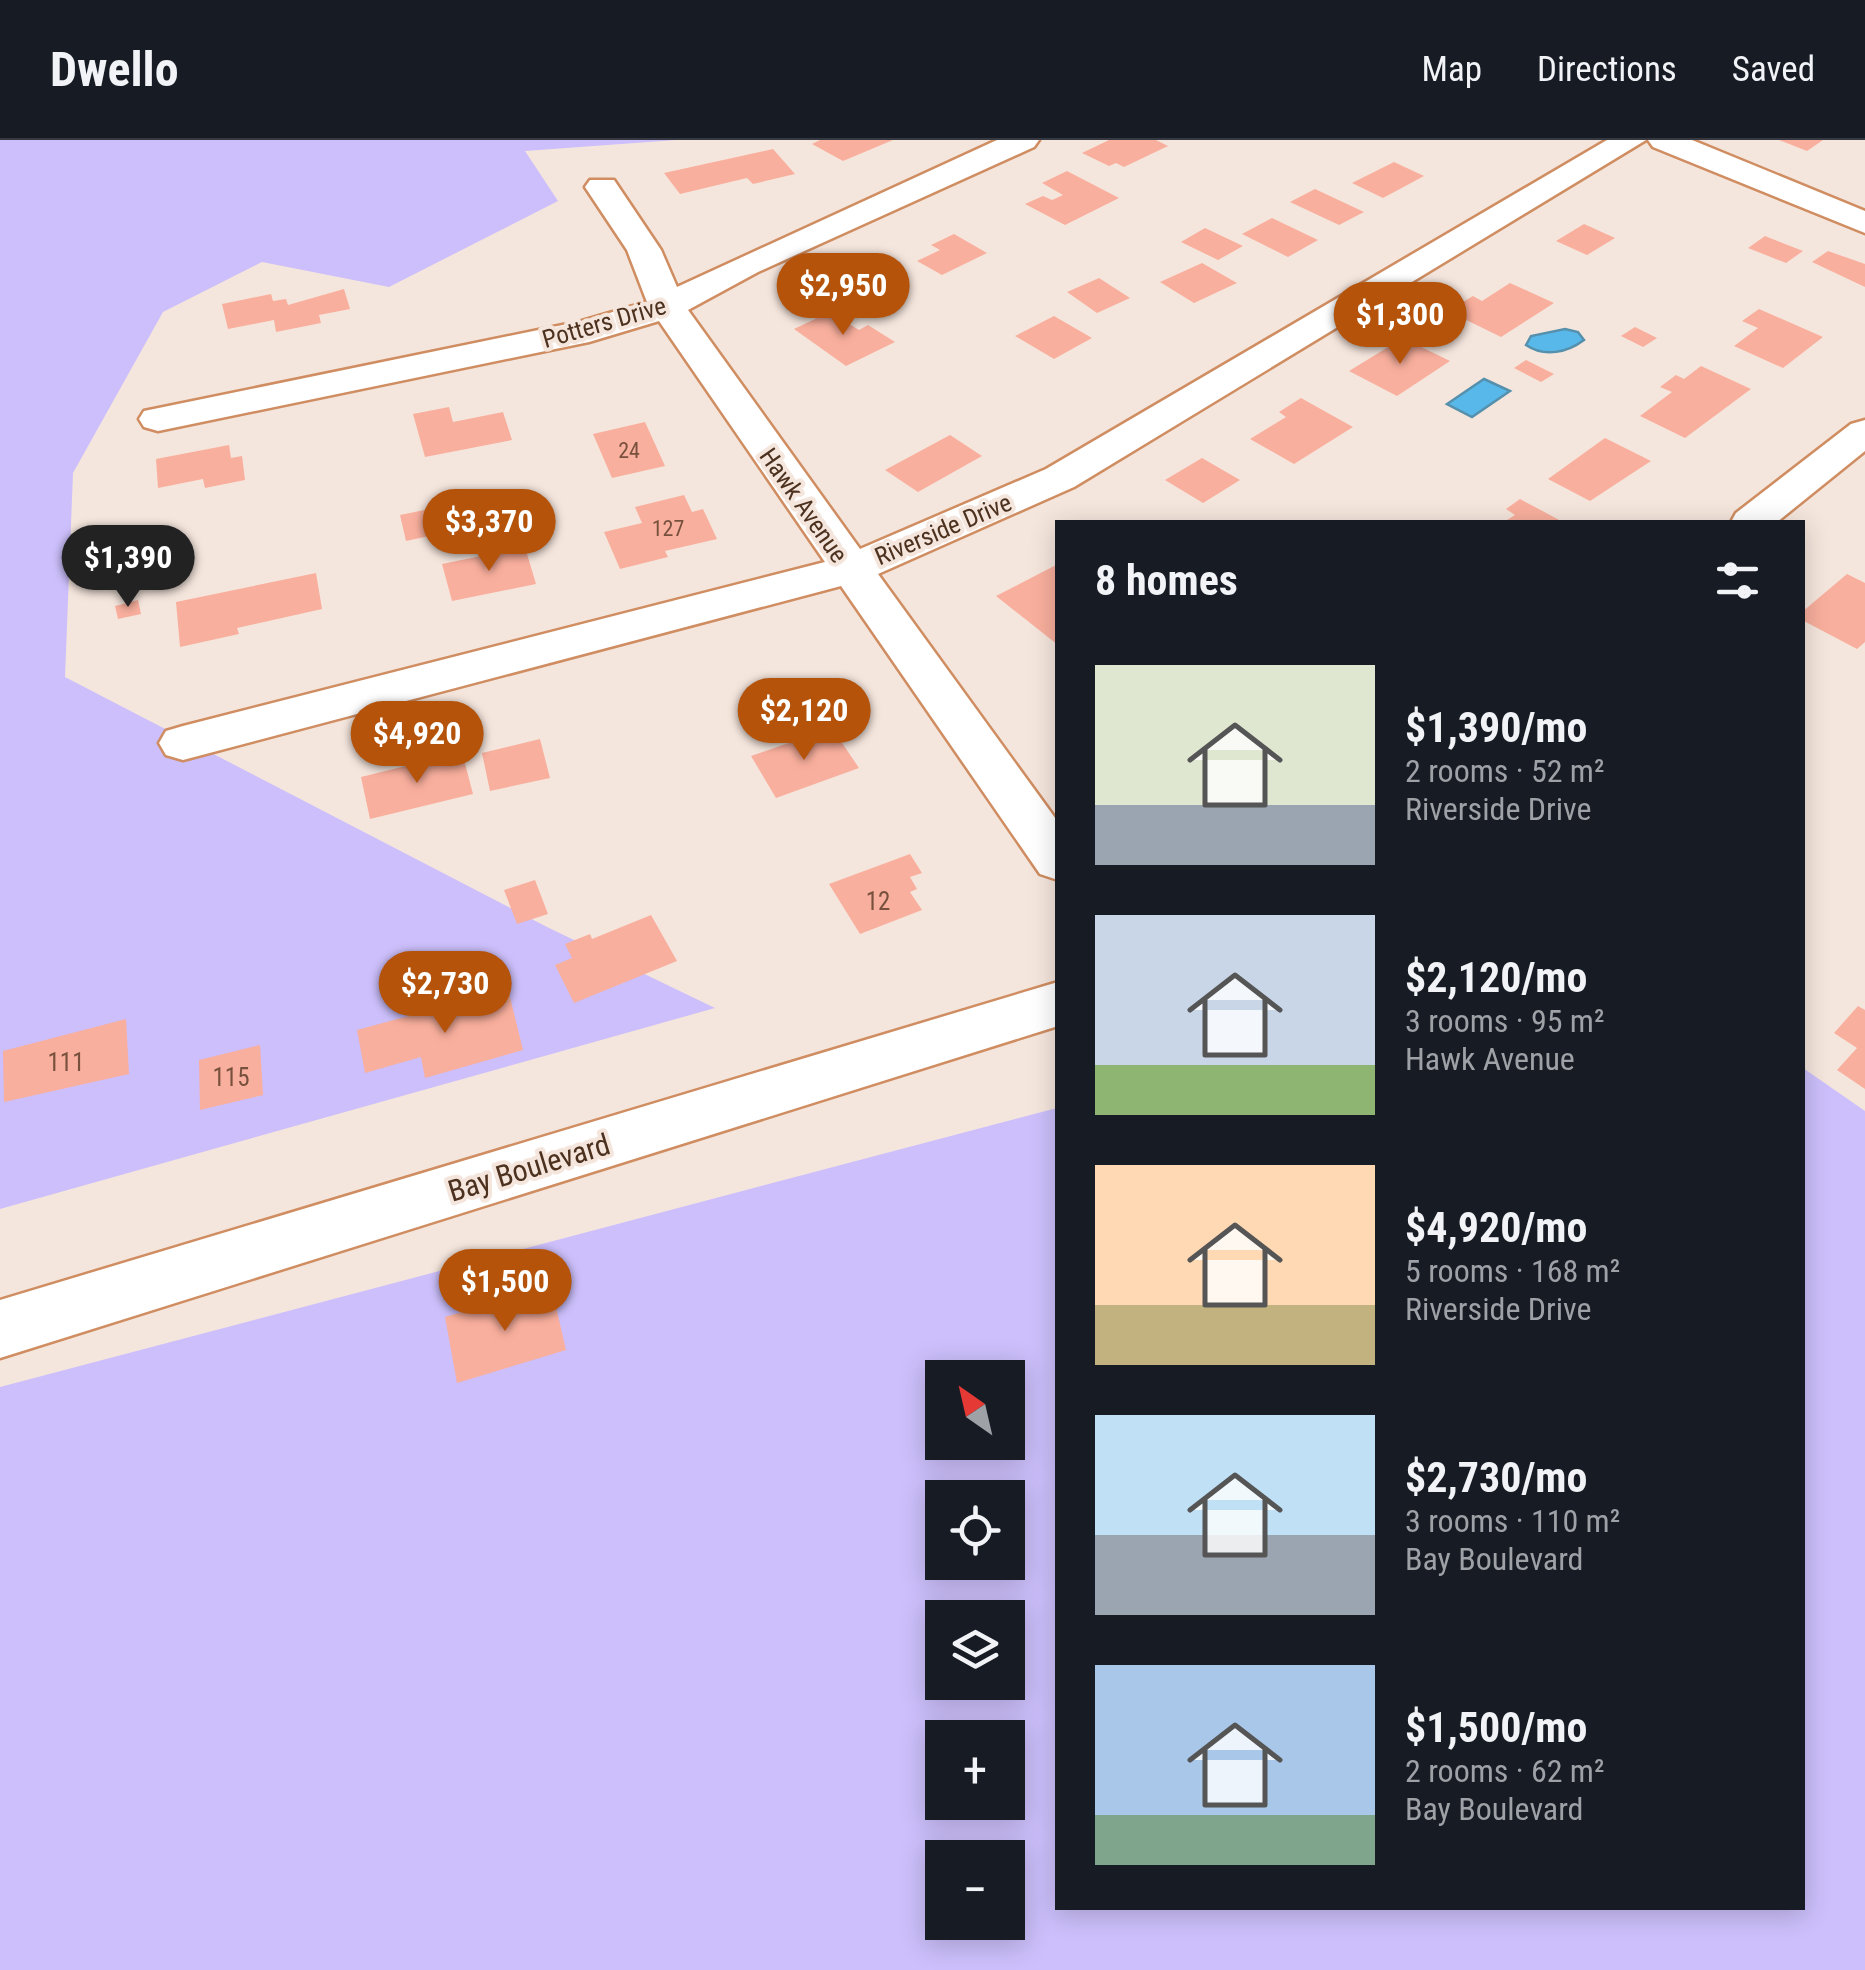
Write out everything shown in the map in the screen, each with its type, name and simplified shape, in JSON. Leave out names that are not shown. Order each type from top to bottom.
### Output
[{"type":"street","name":"Potters Drive","points":[[158,419],[589,331],[667,307],[746,265],[1023,140]]},
{"type":"street","name":"Riverside Drive","points":[[183,743],[849,570],[1060,478],[1630,140]]},
{"type":"street","points":[[1664,140],[1865,223]]},
{"type":"street","name":"Hawk Avenue","points":[[602,188],[644,250],[667,307],[1055,857]]},
{"type":"street","points":[[1754,520],[1865,432]]},
{"type":"street","name":"Bay Boulevard","points":[[0,1329],[1055,1005]]},
{"type":"shaded area","points":[[0,140],[676,140],[525,151],[558,201],[389,287],[262,262],[163,312],[73,473],[65,677],[547,927],[715,1008],[0,1209]]},
{"type":"shaded area","points":[[1805,1069],[1865,1111],[1865,1970],[0,1970],[0,1387],[1055,1109],[1055,1910],[1805,1910]]},
{"type":"water","points":[[1565,329],[1578,332],[1584,340],[1556,352],[1526,345],[1531,336]]},
{"type":"water","points":[[1484,379],[1510,391],[1472,417],[1447,404]]},
{"type":"building","points":[[820,140],[893,140],[843,161],[812,144]]},
{"type":"building","points":[[1109,140],[1156,140],[1168,146],[1124,167],[1116,163],[1109,166],[1082,153]]},
{"type":"building","points":[[1779,140],[1823,140],[1807,151]]},
{"type":"building","points":[[773,149],[795,174],[753,184],[747,178],[680,194],[664,173]]},
{"type":"building","points":[[1394,162],[1424,176],[1383,198],[1352,183]]},
{"type":"building","points":[[1067,171],[1119,198],[1065,225],[1025,204],[1043,196],[1052,200],[1063,195],[1042,183]]},
{"type":"building","points":[[1315,189],[1364,212],[1339,225],[1290,202]]},
{"type":"building","points":[[1272,218],[1318,240],[1288,257],[1242,234]]},
{"type":"building","points":[[1584,224],[1615,238],[1587,255],[1556,241]]},
{"type":"building","points":[[1205,228],[1243,246],[1218,260],[1181,242]]},
{"type":"building","points":[[954,234],[987,253],[942,275],[917,261],[940,250],[931,245]]},
{"type":"building","points":[[1765,236],[1803,251],[1786,263],[1748,248]]},
{"type":"building","points":[[1828,251],[1865,264],[1865,287],[1812,262]]},
{"type":"building","points":[[859,255],[884,271],[838,292],[813,275]]},
{"type":"building","points":[[1202,263],[1237,283],[1194,303],[1160,282]]},
{"type":"building","points":[[1099,278],[1130,298],[1097,313],[1067,292]]},
{"type":"building","points":[[1510,283],[1554,303],[1501,337],[1448,311],[1473,296],[1482,301]]},
{"type":"building","points":[[344,289],[350,309],[319,315],[321,323],[276,332],[274,320],[228,329],[222,304],[271,294],[273,301],[286,299],[288,305]]},
{"type":"building","points":[[1759,309],[1823,337],[1783,368],[1734,346],[1758,328],[1742,321]]},
{"type":"building","points":[[830,312],[859,330],[868,325],[895,342],[846,366],[794,329]]},
{"type":"building","points":[[1054,316],[1092,338],[1054,359],[1015,336]]},
{"type":"building","points":[[1635,327],[1657,338],[1643,347],[1621,336]]},
{"type":"building","points":[[1403,338],[1450,361],[1397,396],[1349,371]]},
{"type":"building","points":[[1526,360],[1554,374],[1541,382],[1514,368]]},
{"type":"building","points":[[1701,366],[1751,389],[1685,438],[1640,416],[1672,392],[1660,387],[1676,375],[1684,379]]},
{"type":"building","points":[[1301,398],[1353,427],[1294,464],[1250,439],[1286,417],[1279,412]]},
{"type":"building","points":[[449,407],[453,422],[503,412],[512,440],[425,457],[413,414]]},
{"type":"building","points":[[645,422],[665,466],[612,478],[593,434]]},
{"type":"building","points":[[950,435],[982,456],[918,492],[885,470]]},
{"type":"building","points":[[1605,438],[1651,461],[1590,501],[1548,479]]},
{"type":"building","points":[[229,445],[231,458],[242,456],[245,480],[205,488],[203,479],[158,488],[156,459]]},
{"type":"building","points":[[1202,458],[1240,480],[1203,503],[1165,480]]},
{"type":"building","points":[[684,495],[692,512],[703,509],[717,539],[665,551],[668,557],[620,569],[604,532],[642,523],[635,507]]},
{"type":"building","points":[[1520,499],[1559,520],[1507,520],[1515,515],[1506,509]]},
{"type":"building","points":[[449,505],[457,530],[406,541],[400,515]]},
{"type":"building","points":[[525,547],[536,584],[452,601],[442,564]]},
{"type":"building","points":[[1055,566],[1055,643],[996,596]]},
{"type":"building","points":[[316,573],[322,609],[237,628],[239,634],[180,647],[176,602]]},
{"type":"building","points":[[1847,574],[1865,583],[1865,642],[1857,649],[1805,622],[1805,609]]},
{"type":"building","points":[[138,600],[141,614],[118,619],[115,606]]},
{"type":"building","points":[[832,728],[859,768],[776,798],[751,756]]},
{"type":"building","points":[[540,739],[550,778],[490,791],[482,753]]},
{"type":"building","points":[[462,752],[473,794],[370,819],[361,777]]},
{"type":"building","points":[[910,854],[922,873],[910,877],[917,889],[910,892],[922,910],[860,934],[829,884]]},
{"type":"building","points":[[535,880],[548,914],[517,924],[504,890]]},
{"type":"building","points":[[651,915],[677,961],[574,1003],[555,965],[572,958],[565,944],[590,934],[592,939]]},
{"type":"building","points":[[508,989],[523,1050],[425,1078],[421,1057],[365,1073],[357,1030]]},
{"type":"building","points":[[1858,1006],[1865,1010],[1865,1089],[1837,1070],[1857,1048],[1834,1033]]},
{"type":"building","points":[[126,1019],[129,1074],[4,1102],[3,1051]]},
{"type":"building","points":[[260,1045],[263,1095],[200,1110],[199,1060]]},
{"type":"building","points":[[551,1285],[566,1350],[457,1383],[445,1317]]}]
